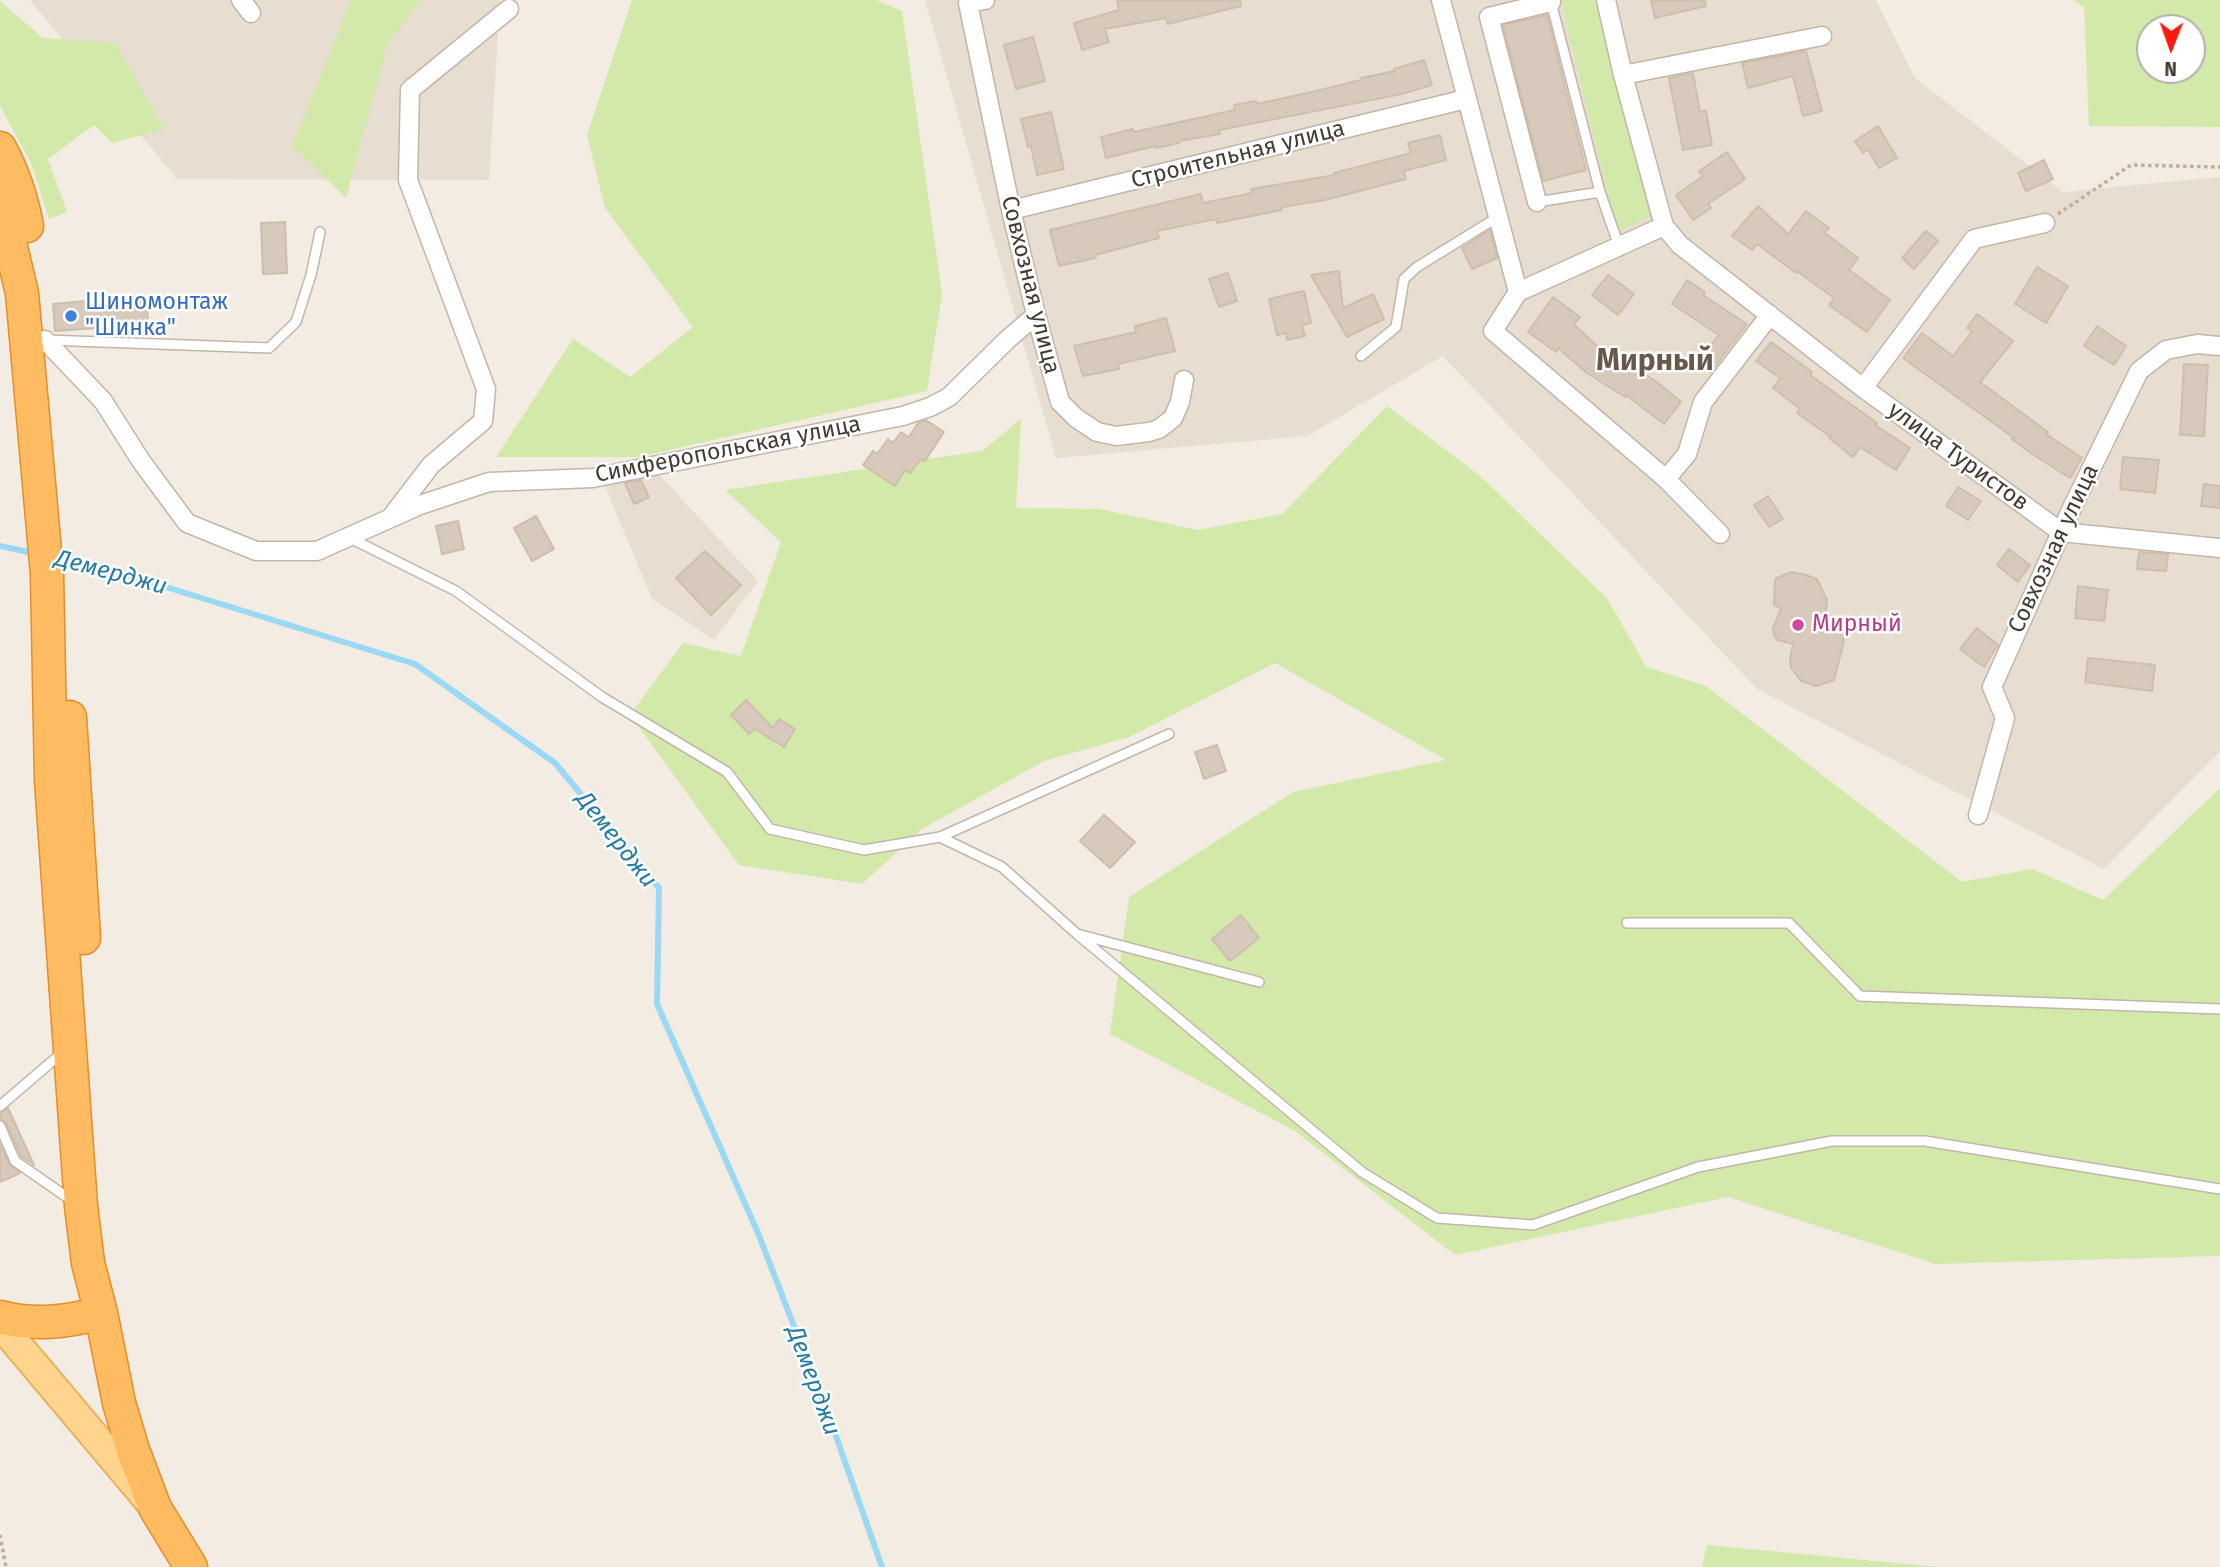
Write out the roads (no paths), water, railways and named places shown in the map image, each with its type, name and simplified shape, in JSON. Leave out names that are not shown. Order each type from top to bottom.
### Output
[{"type":"highway","points":[[0,148],[9,165],[25,212],[45,340],[44,378],[51,540]]},
{"type":"highway","points":[[0,201],[22,293],[51,540],[90,1015],[103,1262],[101,1313]]},
{"type":"highway","points":[[54,574],[51,780],[81,1206],[88,1263],[119,1403],[133,1450],[155,1508],[191,1567]]},
{"type":"highway","points":[[0,1317],[38,1324],[101,1313]]},
{"type":"main road","points":[[0,1324],[155,1508]]},
{"type":"street","points":[[1441,0],[1518,292]]},
{"type":"street","name":"улица Туристов","points":[[1606,0],[1623,75],[1664,226],[1680,245],[1863,388],[2061,532]]},
{"type":"street","name":"Совхозная улица","points":[[976,2],[1011,211],[1060,402],[1076,418],[1097,432],[1116,436],[1159,429],[1173,418],[1180,402],[1184,380]]},
{"type":"street","points":[[1537,202],[1489,17],[1551,2]]},
{"type":"street","name":"Симферопольская улица","points":[[390,518],[431,465],[483,421],[486,389],[408,180],[410,90],[509,9]]},
{"type":"street","points":[[1623,75],[1822,36]]},
{"type":"street","name":"Строительная улица","points":[[1011,211],[1467,101]]},
{"type":"street","name":"улица Туристов","points":[[1863,388],[1974,239],[2045,223]]},
{"type":"street","points":[[1664,226],[1518,292],[1493,331],[1666,479],[1720,534]]},
{"type":"street","points":[[1666,479],[1687,454],[1703,402],[1770,315]]},
{"type":"street","name":"Симферопольская улица","points":[[45,340],[103,401],[141,461],[187,523],[256,551],[317,551],[420,505],[489,482],[593,478],[903,416],[949,397],[1008,339],[1036,316]]},
{"type":"street","name":"Совхозная улица","points":[[1978,815],[2005,719],[1992,687],[2061,532],[2138,371],[2166,350],[2197,344],[2220,346]]},
{"type":"street","points":[[2061,532],[2220,548]]},
{"type":"lane","points":[[1551,2],[1600,192],[1619,246]]},
{"type":"lane","points":[[1537,202],[1600,192]]},
{"type":"lane","points":[[1360,356],[1396,327],[1405,279],[1417,267],[1498,217]]},
{"type":"lane","points":[[45,340],[269,348],[296,322],[312,275],[320,232]]},
{"type":"lane","points":[[348,537],[456,591],[602,697],[727,772],[770,830],[864,850],[940,837],[1169,734]]},
{"type":"lane","points":[[940,837],[1002,867],[1077,934],[1362,1171],[1437,1218],[1533,1225],[1698,1167],[1832,1141],[1925,1141],[2220,1189]]},
{"type":"lane","points":[[1627,923],[1789,923],[1860,996],[2220,1009]]},
{"type":"lane","points":[[1077,934],[1259,982]]},
{"type":"lane","points":[[0,1106],[69,1046]]},
{"type":"lane","points":[[0,1126],[15,1161],[81,1206]]},
{"type":"waterway","name":"Демерджи","points":[[0,546],[37,554]]},
{"type":"waterway","name":"Демерджи","points":[[54,558],[111,570],[415,664],[555,763],[659,888],[657,1004],[758,1233],[831,1422],[882,1567]]},
{"type":"place","name":"Шиномонтаж \"Шинка\"","points":[[71,316]]},
{"type":"place","name":"Мирный","points":[[1798,625]]},
{"type":"district","name":"Мирный","points":[[1655,362]]}]
